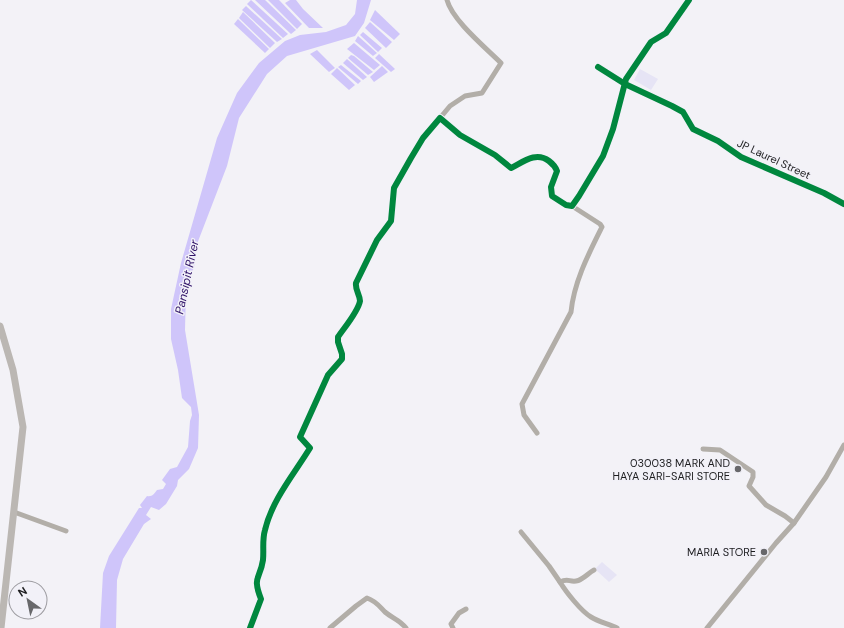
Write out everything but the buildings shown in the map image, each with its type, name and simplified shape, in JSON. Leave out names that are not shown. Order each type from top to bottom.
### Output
[{"type":"main road","points":[[0,326],[13,370],[22,427],[1,628]]},
{"type":"street","points":[[250,628],[261,599],[256,588],[256,580],[262,563],[262,543],[265,528],[280,495],[310,448],[300,437],[328,375],[342,359],[338,337],[358,307],[360,300],[355,288],[356,283],[377,240],[391,220],[394,188],[423,138],[450,106],[465,96],[482,93],[501,63],[460,22],[449,8],[447,0]]},
{"type":"street","points":[[572,206],[603,156],[613,129],[626,79],[631,70],[651,42],[666,33],[689,0]]},
{"type":"street","name":"JP Laurel Street","points":[[598,68],[625,84],[682,112],[693,129],[718,141],[741,157],[824,193],[844,204]]},
{"type":"street","points":[[440,118],[460,134],[495,155],[511,168],[533,156],[544,158],[555,166],[557,171],[551,187],[552,196],[566,205],[572,206],[600,224],[602,227],[581,270],[572,297],[571,312],[522,404],[524,415],[537,433]]},
{"type":"street","points":[[707,628],[794,523],[826,478],[844,445]]},
{"type":"street","points":[[702,449],[720,450],[753,472],[753,477],[749,486],[766,505],[794,523]]},
{"type":"street","points":[[14,512],[66,531]]},
{"type":"street","points":[[521,532],[583,610],[591,617],[617,628]]},
{"type":"street","points":[[560,582],[567,579],[578,581],[594,570]]},
{"type":"street","points":[[330,628],[367,598],[377,603],[386,613],[401,622],[406,628]]},
{"type":"street","points":[[453,628],[451,624],[456,617],[466,609]]},
{"type":"shaded area","points":[[640,69],[658,79],[651,90],[634,80]]},
{"type":"shaded area","points":[[602,562],[617,575],[609,582],[595,569]]},
{"type":"water","points":[[251,0],[288,34],[283,38],[247,4]]},
{"type":"water","points":[[255,0],[265,0],[296,30],[291,34]]},
{"type":"water","points":[[268,0],[279,0],[302,24],[297,29]]},
{"type":"water","points":[[290,0],[296,0],[303,9],[323,28],[309,28],[285,3]]},
{"type":"water","name":"Pansipit River","points":[[357,0],[371,0],[364,23],[355,36],[287,56],[267,74],[239,118],[227,166],[197,244],[194,268],[188,278],[186,289],[185,330],[199,415],[198,448],[189,469],[178,480],[177,486],[166,504],[159,510],[151,507],[146,515],[151,519],[144,524],[123,559],[117,580],[116,628],[100,628],[103,573],[109,556],[139,508],[142,508],[140,505],[147,496],[152,496],[157,490],[163,489],[166,484],[162,480],[170,469],[177,467],[188,447],[190,421],[192,415],[191,407],[182,398],[171,339],[171,309],[181,263],[217,138],[237,93],[259,63],[285,41],[300,35],[326,32],[346,25],[355,14]]},
{"type":"water","points":[[246,6],[282,39],[277,42],[242,10]]},
{"type":"water","points":[[375,10],[400,34],[394,40],[370,20]]},
{"type":"water","points":[[243,12],[275,43],[270,48],[239,18]]},
{"type":"water","points":[[238,19],[269,49],[265,53],[234,24]]},
{"type":"water","points":[[370,22],[392,42],[386,48],[365,28]]},
{"type":"water","points":[[363,32],[382,48],[378,52],[360,35]]},
{"type":"water","points":[[358,36],[377,53],[373,56],[355,41]]},
{"type":"water","points":[[354,43],[380,65],[374,70],[347,49]]},
{"type":"water","points":[[317,50],[335,68],[329,72],[310,54]]},
{"type":"water","points":[[379,54],[395,69],[391,72],[375,58]]},
{"type":"water","points":[[351,55],[373,72],[368,75],[348,58]]},
{"type":"water","points":[[347,59],[367,77],[363,80],[343,63]]},
{"type":"water","points":[[341,65],[361,81],[358,84],[338,67]]},
{"type":"water","points":[[382,66],[388,72],[374,82],[370,77]]},
{"type":"water","points":[[337,68],[355,85],[349,90],[331,74]]},
{"type":"cycle path","points":[[250,628],[261,599],[258,592],[257,582],[262,566],[265,530],[268,519],[278,498],[310,448],[300,437],[328,375],[342,359],[338,337],[354,315],[359,305],[360,299],[356,288],[356,283],[377,240],[391,221],[394,188],[423,138],[440,118],[460,135],[495,155],[511,168],[530,158],[544,158],[553,164],[557,171],[551,187],[552,196],[566,205],[572,206],[603,156],[613,129],[626,79],[651,42],[666,33],[689,0]]},
{"type":"cycle path","points":[[598,67],[625,84],[683,112],[693,129],[718,141],[741,157],[824,193],[844,204]]},
{"type":"place","name":"030038 MARK AND HAYA SARI-SARI STORE","points":[[738,469]]},
{"type":"place","name":"MARIA STORE","points":[[764,552]]}]
